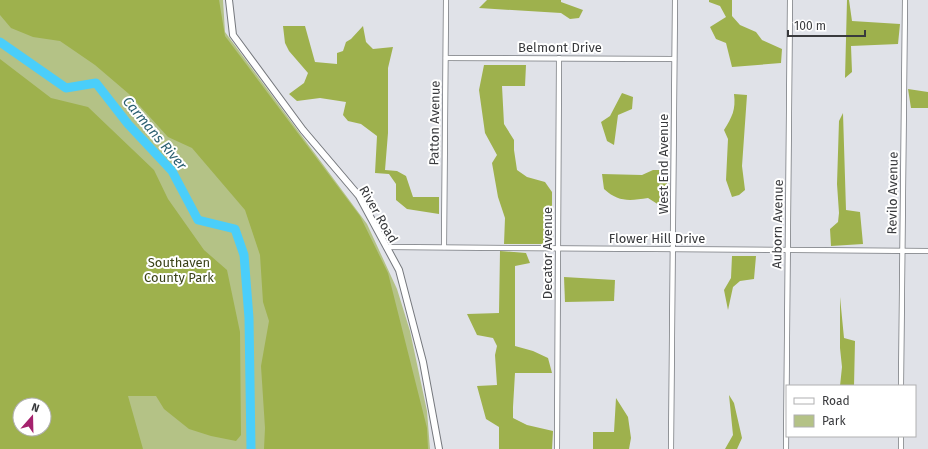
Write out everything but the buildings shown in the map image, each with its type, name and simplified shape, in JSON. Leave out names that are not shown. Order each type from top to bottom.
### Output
[{"type":"street","name":"River Road","points":[[229,0],[233,35],[303,130],[358,196],[399,270],[423,362],[439,449]]},
{"type":"street","name":"Patton Avenue","points":[[444,247],[446,0]]},
{"type":"street","name":"West End Avenue","points":[[672,449],[675,0]]},
{"type":"street","name":"Auborn Avenue","points":[[787,385],[790,0]]},
{"type":"street","name":"Revilo Avenue","points":[[901,385],[905,0]]},
{"type":"street","name":"Belmont Drive","points":[[446,58],[674,59]]},
{"type":"street","name":"Decator Avenue","points":[[557,449],[559,58]]},
{"type":"street","name":"Flower Hill Drive","points":[[386,247],[928,251]]},
{"type":"street","name":"Auborn Avenue","points":[[786,437],[786,449]]},
{"type":"street","points":[[901,437],[901,449]]},
{"type":"green space","name":"Southaven County Park","points":[[0,0],[223,0],[225,32],[367,224],[397,289],[410,331],[427,411],[430,449],[0,449]]},
{"type":"green space","points":[[0,0],[219,0],[225,36],[360,216],[388,273],[427,428],[428,449],[264,449],[265,428],[261,366],[269,321],[263,302],[260,255],[245,210],[192,148],[168,137],[129,94],[95,65],[60,41],[33,37],[11,28],[0,15]]},
{"type":"green space","points":[[487,0],[561,0],[561,2],[583,10],[579,18],[570,19],[561,13],[479,8]]},
{"type":"green space","points":[[709,0],[732,0],[732,16],[740,25],[756,32],[762,40],[782,49],[781,63],[732,67],[726,43],[716,39],[710,27],[726,17],[720,6],[709,2]]},
{"type":"green space","points":[[847,0],[849,0],[852,21],[900,24],[898,44],[851,46],[852,72],[845,78]]},
{"type":"green space","points":[[283,26],[305,26],[315,62],[337,64],[337,53],[343,51],[346,42],[351,39],[363,26],[366,42],[373,49],[393,47],[388,68],[388,133],[385,170],[397,171],[406,176],[413,197],[439,197],[439,214],[407,209],[396,200],[396,184],[389,174],[375,173],[377,136],[361,124],[348,121],[343,115],[346,102],[320,98],[297,101],[289,94],[304,83],[308,73],[289,51],[285,43]]},
{"type":"green space","points":[[0,59],[51,98],[88,107],[154,170],[168,199],[204,250],[227,270],[240,332],[241,435],[236,441],[211,436],[189,429],[164,409],[156,396],[128,396],[143,449],[0,449]]},
{"type":"green space","points":[[484,65],[526,65],[525,86],[502,86],[504,124],[514,140],[517,170],[527,177],[545,182],[552,192],[552,244],[504,244],[505,218],[498,197],[492,163],[497,155],[485,133],[479,90]]},
{"type":"green space","points":[[908,89],[928,92],[928,108],[911,108]]},
{"type":"green space","points":[[622,93],[633,97],[632,109],[618,115],[614,145],[607,141],[601,122],[610,116]]},
{"type":"green space","points":[[734,94],[747,95],[742,166],[745,190],[739,195],[732,197],[726,180],[728,139],[724,130],[733,113]]},
{"type":"green space","points":[[843,113],[846,210],[860,212],[863,244],[831,246],[830,229],[838,222],[839,213],[837,184],[839,121]]},
{"type":"green space","points":[[653,170],[663,170],[667,179],[667,210],[648,198],[624,200],[614,196],[604,189],[602,174],[642,175]]},
{"type":"green space","points":[[500,251],[526,253],[530,263],[515,266],[515,346],[533,351],[548,358],[552,373],[515,373],[513,418],[527,425],[553,431],[552,449],[499,449],[499,427],[486,419],[477,386],[497,385],[495,355],[497,346],[493,338],[477,335],[467,314],[499,313]]},
{"type":"green space","points":[[732,256],[756,256],[754,279],[740,281],[733,287],[728,310],[724,290],[731,278]]},
{"type":"green space","points":[[564,277],[615,280],[614,301],[565,302]]},
{"type":"green space","points":[[840,297],[844,338],[855,341],[854,385],[840,385],[842,367],[840,348]]},
{"type":"green space","points":[[729,395],[734,403],[742,438],[737,449],[725,449],[733,435]]},
{"type":"green space","points":[[616,398],[628,417],[631,438],[629,449],[593,449],[593,432],[614,432]]},
{"type":"waterway","name":"Carmans River","points":[[0,42],[66,88],[96,83],[128,124],[172,171],[198,220],[235,229],[244,255],[249,318],[251,449]]}]
